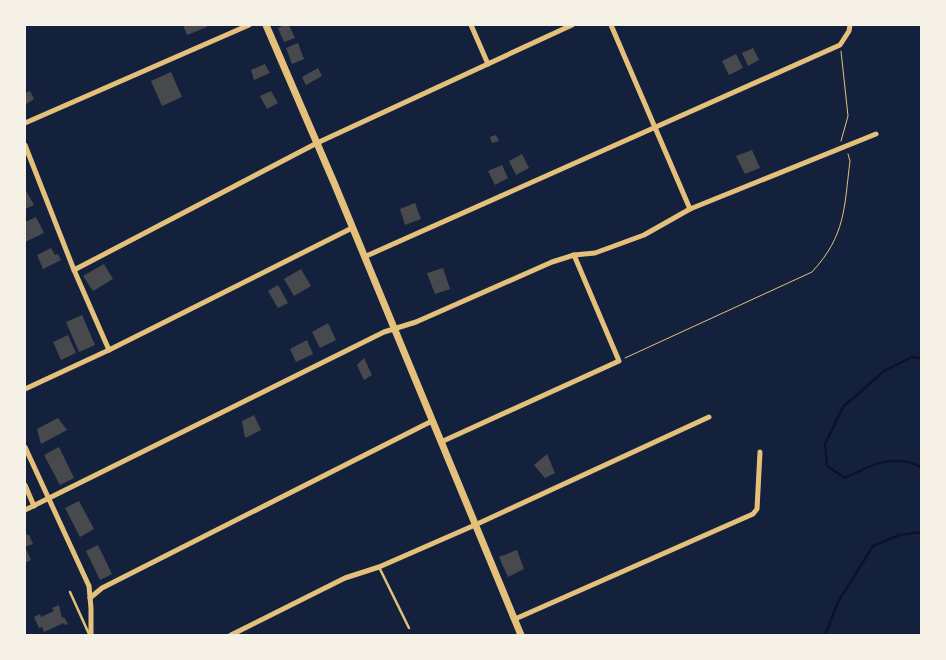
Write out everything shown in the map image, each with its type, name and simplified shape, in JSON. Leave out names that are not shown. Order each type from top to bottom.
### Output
[{"type":"street","points":[[25,123],[249,25]]},
{"type":"street","points":[[266,25],[395,329],[521,635]]},
{"type":"street","points":[[472,25],[488,64]]},
{"type":"street","points":[[74,270],[317,143],[572,25]]},
{"type":"street","points":[[611,25],[690,210]]},
{"type":"street","points":[[364,257],[840,45],[850,25]]},
{"type":"street","points":[[25,510],[384,332],[552,262],[595,253],[644,235],[690,210],[876,134]]},
{"type":"street","points":[[25,144],[74,270],[109,350]]},
{"type":"street","points":[[25,389],[109,350],[352,228]]},
{"type":"street","points":[[441,442],[619,361],[574,256]]},
{"type":"street","points":[[232,635],[345,578],[379,567],[475,525],[709,417]]},
{"type":"street","points":[[90,598],[102,588],[432,421]]},
{"type":"street","points":[[25,447],[89,586],[90,635]]},
{"type":"street","points":[[514,619],[753,514],[757,509],[760,452]]},
{"type":"street","points":[[25,486],[34,506]]},
{"type":"lane","points":[[379,567],[410,628]]},
{"type":"lane","points":[[70,592],[90,635]]},
{"type":"path","points":[[838,149],[848,116],[840,45]]},
{"type":"path","points":[[619,361],[812,272],[828,255],[843,221],[850,161],[845,146]]},
{"type":"building","points":[[183,25],[206,25],[207,27],[187,35]]},
{"type":"building","points":[[289,25],[295,38],[284,42],[278,28]]},
{"type":"building","points":[[298,43],[304,59],[292,64],[286,48]]},
{"type":"building","points":[[753,48],[759,60],[748,66],[742,53]]},
{"type":"building","points":[[736,54],[743,68],[729,75],[722,61]]},
{"type":"building","points":[[265,64],[270,73],[254,80],[251,70]]},
{"type":"building","points":[[318,68],[322,76],[306,85],[302,77]]},
{"type":"building","points":[[171,72],[182,97],[162,106],[151,81]]},
{"type":"building","points":[[30,91],[34,99],[25,105],[25,93]]},
{"type":"building","points":[[271,91],[278,103],[267,109],[260,96]]},
{"type":"building","points":[[496,135],[499,141],[492,143],[490,137]]},
{"type":"building","points":[[752,150],[760,168],[745,174],[736,156]]},
{"type":"building","points":[[522,154],[529,168],[516,175],[509,161]]},
{"type":"building","points":[[502,165],[508,178],[495,185],[488,171]]},
{"type":"building","points":[[25,189],[34,205],[25,209]]},
{"type":"building","points":[[415,203],[421,219],[405,225],[400,209]]},
{"type":"building","points":[[36,217],[44,233],[25,242],[25,222]]},
{"type":"building","points":[[51,248],[55,255],[58,254],[61,260],[43,269],[37,255]]},
{"type":"building","points":[[104,264],[113,279],[93,291],[83,276]]},
{"type":"building","points":[[443,268],[450,289],[435,294],[427,273]]},
{"type":"building","points":[[301,269],[311,286],[294,296],[284,279]]},
{"type":"building","points":[[278,285],[288,303],[278,308],[268,291]]},
{"type":"building","points":[[82,315],[95,345],[79,352],[66,322]]},
{"type":"building","points":[[328,323],[336,340],[320,348],[312,332]]},
{"type":"building","points":[[68,335],[76,353],[61,360],[53,342]]},
{"type":"building","points":[[307,340],[313,354],[296,362],[290,349]]},
{"type":"building","points":[[364,358],[372,375],[364,380],[357,365]]},
{"type":"building","points":[[254,415],[261,430],[245,438],[242,421]]},
{"type":"building","points":[[58,418],[67,430],[41,444],[37,429]]},
{"type":"building","points":[[59,447],[74,478],[60,485],[44,455]]},
{"type":"building","points":[[547,454],[555,473],[545,478],[534,465]]},
{"type":"building","points":[[79,501],[94,529],[80,537],[65,508]]},
{"type":"building","points":[[25,534],[29,535],[33,544],[25,547]]},
{"type":"building","points":[[98,545],[112,574],[100,580],[86,551]]},
{"type":"building","points":[[25,547],[31,560],[25,563]]},
{"type":"building","points":[[517,550],[524,569],[508,577],[499,557]]},
{"type":"building","points":[[59,605],[62,618],[64,617],[68,624],[65,625],[64,623],[44,632],[42,627],[39,628],[34,617],[40,614],[41,617],[54,611],[52,608]]},
{"type":"waterway","points":[[921,358],[912,357],[884,371],[843,407],[825,444],[827,466],[845,478],[882,462],[901,461],[921,467]]},
{"type":"waterway","points":[[825,635],[838,602],[873,546],[899,535],[921,532]]}]
